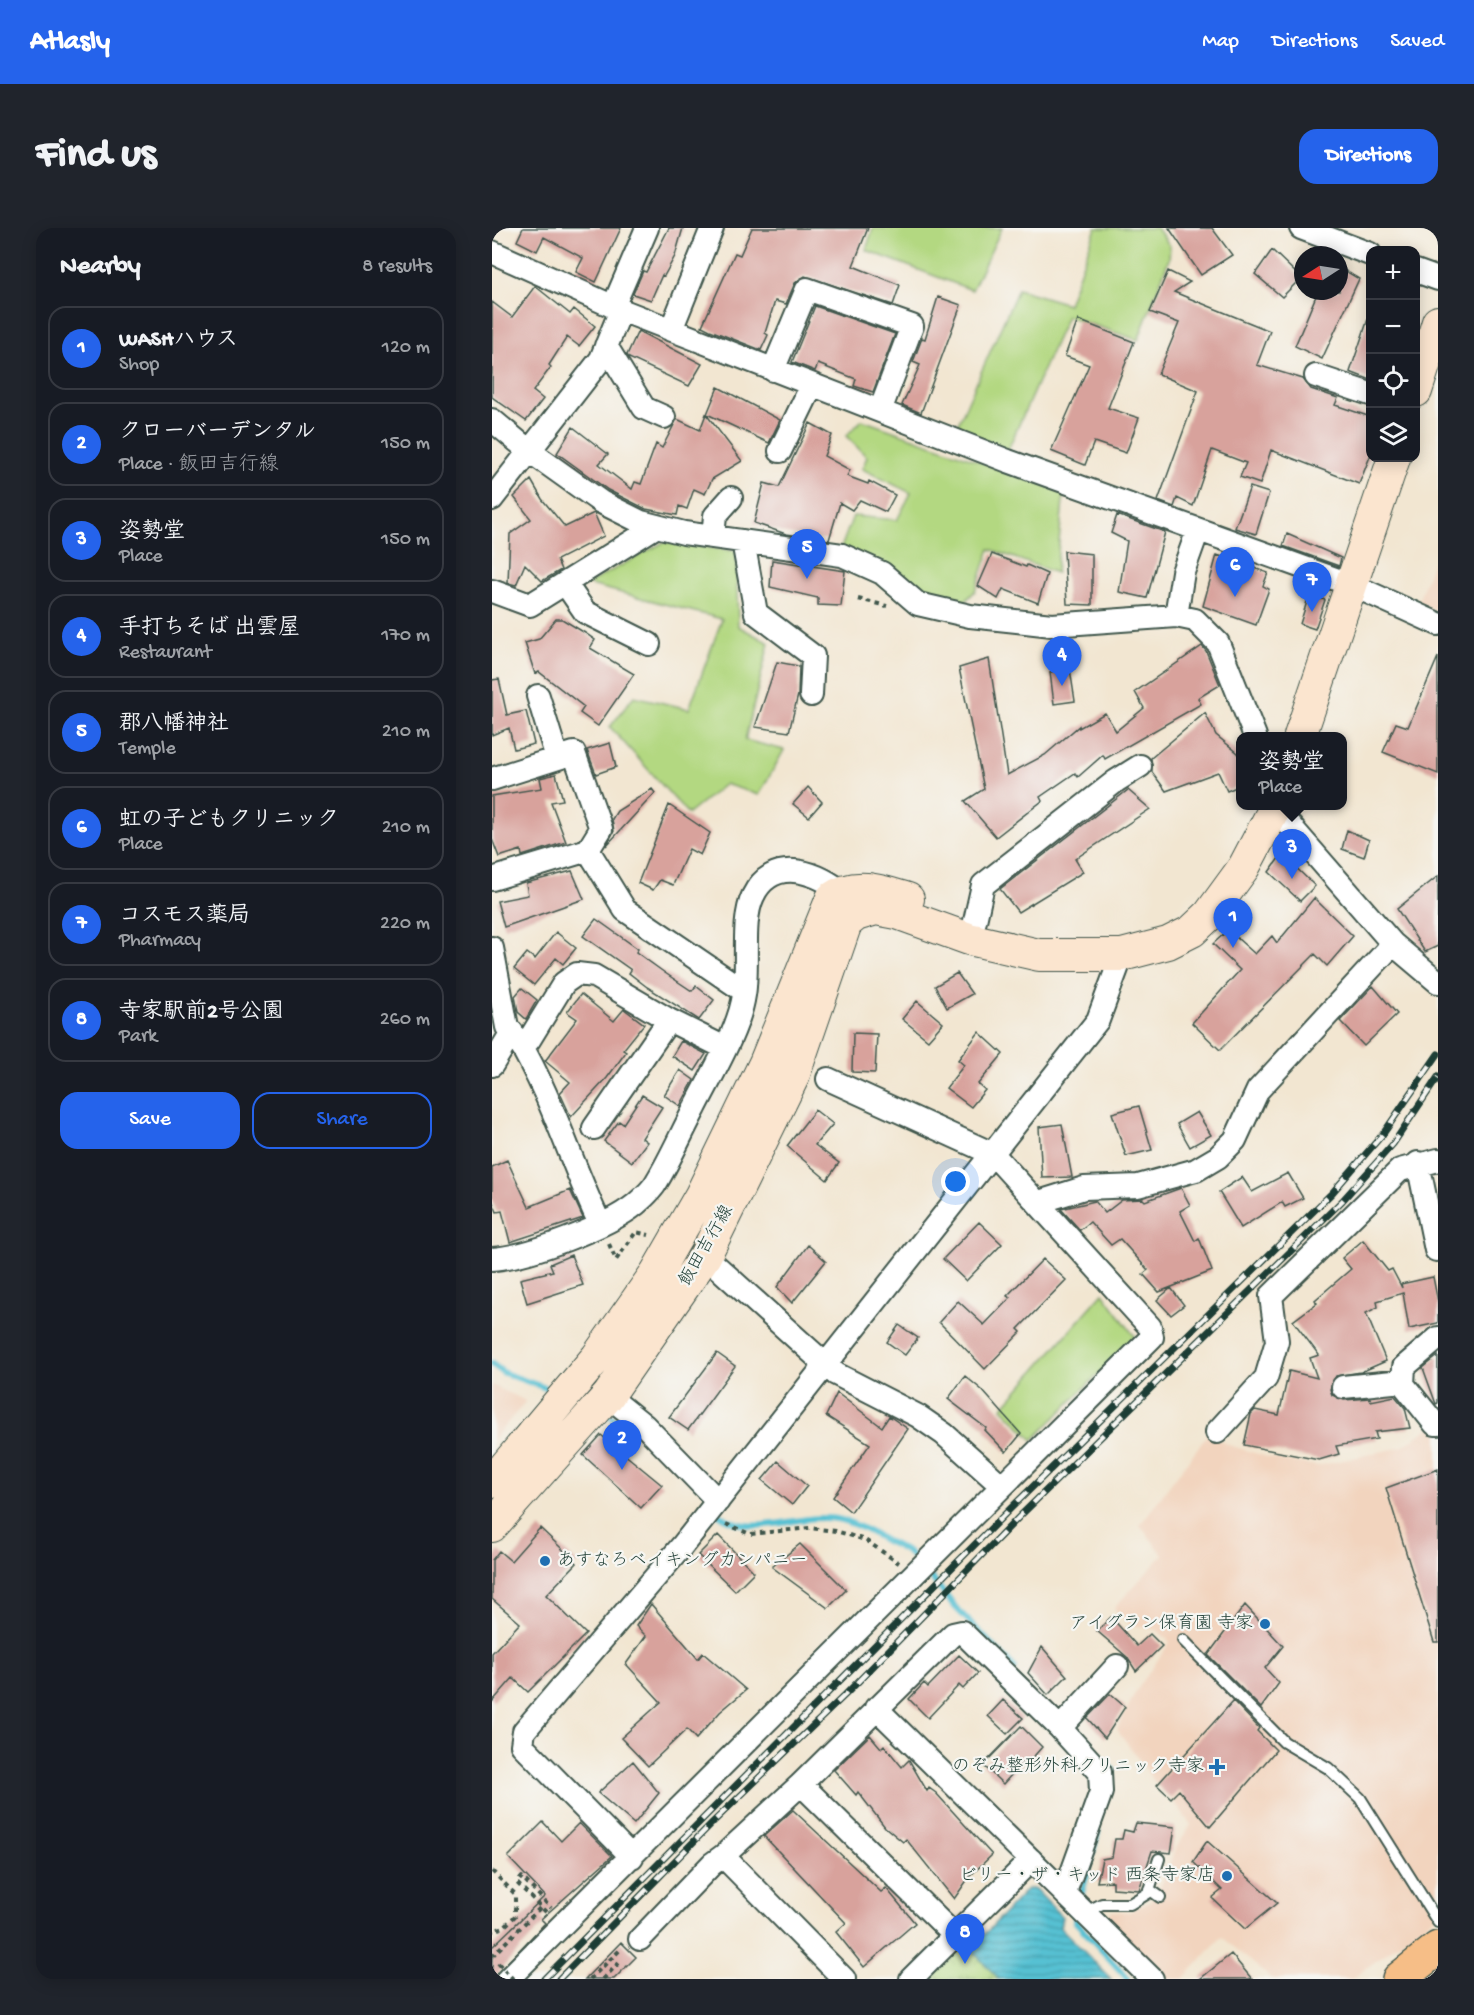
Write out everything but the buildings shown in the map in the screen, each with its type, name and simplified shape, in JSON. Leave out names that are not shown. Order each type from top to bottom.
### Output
[{"type":"highway","points":[[1399,1979],[1438,1948]]},
{"type":"main road","points":[[1420,378],[1438,322]]},
{"type":"main road","points":[[1301,732],[1393,462]]},
{"type":"main road","points":[[846,923],[856,915],[876,909],[897,913],[969,939],[1029,953],[1122,955],[1168,943],[1192,931],[1209,915],[1244,867],[1274,810]]},
{"type":"main road","points":[[847,890],[883,891],[1076,955]]},
{"type":"main road","name":"飯田吉行線","points":[[492,1482],[597,1357],[656,1273],[701,1195],[765,1063],[822,917],[832,898],[847,890]]},
{"type":"main road","name":"飯田吉行線","points":[[492,1526],[608,1396],[705,1256],[793,1077],[846,923]]},
{"type":"street","points":[[492,499],[600,359],[646,228]]},
{"type":"street","points":[[671,330],[712,228]]},
{"type":"street","points":[[1301,228],[1366,252]]},
{"type":"street","points":[[492,252],[671,330],[1008,461],[1352,585],[1438,624]]},
{"type":"street","points":[[1420,272],[1438,279]]},
{"type":"street","points":[[773,370],[807,289],[912,326],[880,411]]},
{"type":"street","points":[[606,346],[644,408],[664,417]]},
{"type":"street","points":[[1316,376],[1366,392]]},
{"type":"street","points":[[780,451],[812,385]]},
{"type":"street","points":[[492,420],[528,450],[601,502],[641,522],[684,533],[842,555],[882,573],[918,604],[970,616],[1052,625],[1176,616],[1195,620],[1218,643],[1253,732]]},
{"type":"street","points":[[713,537],[715,516],[731,498]]},
{"type":"street","points":[[492,591],[530,605],[657,526]]},
{"type":"street","points":[[1176,616],[1183,572],[1198,530]]},
{"type":"street","points":[[743,541],[756,613],[813,656],[811,695]]},
{"type":"street","points":[[565,583],[585,612],[649,644]]},
{"type":"street","points":[[538,696],[557,758]]},
{"type":"street","points":[[492,779],[574,753],[601,829],[588,850],[492,879]]},
{"type":"street","points":[[975,921],[983,885],[1116,781],[1140,766]]},
{"type":"street","points":[[1276,810],[1393,944],[1438,982]]},
{"type":"street","points":[[588,850],[625,910],[744,991]]},
{"type":"street","points":[[492,1258],[523,1254],[600,1224],[636,1205],[656,1183],[725,1048],[744,991],[748,919],[752,897],[761,883],[775,873],[790,868],[825,879],[847,890],[846,923]]},
{"type":"street","points":[[1040,1202],[1084,1188],[1138,1186],[1196,1170],[1218,1157],[1235,1140],[1258,1090],[1393,944]]},
{"type":"street","points":[[492,948],[507,1027],[540,1076],[575,1171],[600,1224]]},
{"type":"street","points":[[632,1857],[522,1745],[524,1731],[713,1508],[1098,1020],[1122,955]]},
{"type":"street","points":[[515,1036],[529,1040],[564,983],[577,974],[594,976],[669,1020],[725,1048]]},
{"type":"street","points":[[594,1128],[669,1020]]},
{"type":"street","points":[[492,1065],[515,1036]]},
{"type":"street","points":[[503,1971],[632,1857],[1152,1337],[1150,1327],[1040,1202],[993,1154],[828,1079]]},
{"type":"street","points":[[1217,1432],[1266,1378],[1276,1341],[1271,1296],[1400,1170],[1428,1161],[1436,1250],[1438,1249]]},
{"type":"street","points":[[705,1256],[825,1366],[836,1374],[918,1416],[944,1434],[1002,1486]]},
{"type":"street","points":[[1438,1338],[1404,1367],[1403,1381],[1435,1424],[1438,1424]]},
{"type":"street","points":[[1343,1387],[1403,1381]]},
{"type":"street","points":[[608,1396],[644,1425],[713,1508]]},
{"type":"street","points":[[632,1942],[712,1864],[801,1784],[953,1634],[962,1632],[1060,1728],[1100,1772],[1101,1792],[1065,1892]]},
{"type":"street","points":[[1060,1728],[1117,1666]]},
{"type":"street","points":[[876,1708],[1152,1979]]},
{"type":"street","points":[[801,1784],[955,1936]]},
{"type":"street","points":[[723,1856],[844,1979]]},
{"type":"street","points":[[911,1979],[1031,1860]]},
{"type":"lane","points":[[1184,1640],[1284,1742],[1328,1768],[1360,1798],[1438,1922]]},
{"type":"lane","points":[[1086,1912],[1102,1904],[1131,1904],[1149,1889],[1159,1858]]},
{"type":"lane","points":[[1149,1889],[1160,1898]]},
{"type":"path","points":[[623,1252],[636,1232],[649,1235]]},
{"type":"path","points":[[713,1508],[750,1534],[810,1528],[849,1534],[881,1549],[913,1576]]},
{"type":"path","points":[[492,1871],[515,1894],[515,1916],[504,1927],[492,1931]]},
{"type":"path","points":[[510,1889],[517,1883],[520,1875],[556,1913]]},
{"type":"path","points":[[517,1883],[548,1913],[541,1919]]},
{"type":"path","points":[[493,1954],[541,1907]]},
{"type":"path","points":[[590,1979],[632,1942]]},
{"type":"path","points":[[603,1979],[620,1962]]},
{"type":"path","points":[[503,1971],[513,1979]]},
{"type":"shaded area","points":[[1438,548],[1438,611],[1418,602]]},
{"type":"shaded area","points":[[492,1385],[526,1401],[492,1441]]},
{"type":"shaded area","points":[[1438,1424],[1438,1914],[1352,1979],[1272,1979],[1222,1937],[1183,1979],[1152,1979],[1099,1925],[1112,1911],[1129,1912],[1150,1902],[1159,1891],[1174,1851],[1191,1825],[1171,1798],[1157,1785],[1117,1729],[1135,1693],[1170,1642],[1157,1630],[1128,1624],[1114,1608],[1163,1555],[1140,1525],[1208,1434],[1229,1445],[1270,1458],[1317,1466],[1402,1447]]},
{"type":"green space","points":[[873,228],[1002,228],[972,290],[866,250]]},
{"type":"green space","points":[[1096,228],[1157,228],[1170,246],[1169,259],[1138,340],[1067,316],[1006,454],[954,433],[1018,289],[1068,304]]},
{"type":"green space","points":[[862,420],[1064,491],[1056,573],[990,549],[975,591],[959,608],[921,598],[841,548],[853,516],[897,520],[911,493],[862,469],[867,457],[846,436]]},
{"type":"green space","points":[[664,542],[736,551],[738,626],[769,643],[745,740],[784,750],[759,795],[725,784],[688,814],[610,727],[634,696],[689,709],[722,619],[587,584]]},
{"type":"green space","points":[[1103,1293],[1135,1337],[1033,1440],[1002,1408]]},
{"type":"green space","points":[[966,1944],[999,1979],[930,1979]]},
{"type":"water","points":[[1027,1889],[1035,1889],[1062,1917],[1060,1927],[1111,1979],[999,1979],[971,1949]]},
{"type":"waterway","points":[[492,1364],[504,1373],[554,1391]]},
{"type":"waterway","points":[[605,1413],[633,1429]]},
{"type":"waterway","points":[[716,1512],[730,1521],[759,1526],[806,1519],[843,1520],[902,1549],[918,1562]]},
{"type":"waterway","points":[[925,1570],[955,1607],[1015,1668]]},
{"type":"waterway","points":[[1103,1760],[1113,1770],[1110,1787]]},
{"type":"waterway","points":[[1080,1900],[1098,1832]]},
{"type":"waterway","points":[[1077,1913],[1075,1921],[1128,1979]]},
{"type":"railway","points":[[544,1979],[1011,1508],[1332,1193],[1383,1134],[1438,1054]]},
{"type":"railway","points":[[559,1979],[712,1823],[846,1694],[1020,1516],[1342,1201],[1393,1144],[1438,1077]]},
{"type":"place","name":"郡八幡神社","points":[[807,579]]},
{"type":"place","name":"虹の子どもクリニック","points":[[1235,597]]},
{"type":"place","name":"コスモス薬局","points":[[1312,612]]},
{"type":"place","name":"手打ちそば 出雲屋","points":[[1062,686]]},
{"type":"place","name":"姿勢堂","points":[[1292,879]]},
{"type":"place","name":"WASHハウス","points":[[1233,948]]},
{"type":"place","name":"クローバーデンタル","points":[[622,1470]]},
{"type":"place","name":"あすなろベイキングカンパニー","points":[[545,1561]]},
{"type":"place","name":"アイグラン保育園 寺家","points":[[1265,1624]]},
{"type":"place","name":"のぞみ整形外科クリニック寺家","points":[[1217,1767]]},
{"type":"place","name":"ビリー・ザ・キッド 西条寺家店","points":[[1227,1876]]},
{"type":"place","name":"寺家駅前2号公園","points":[[965,1964]]}]
